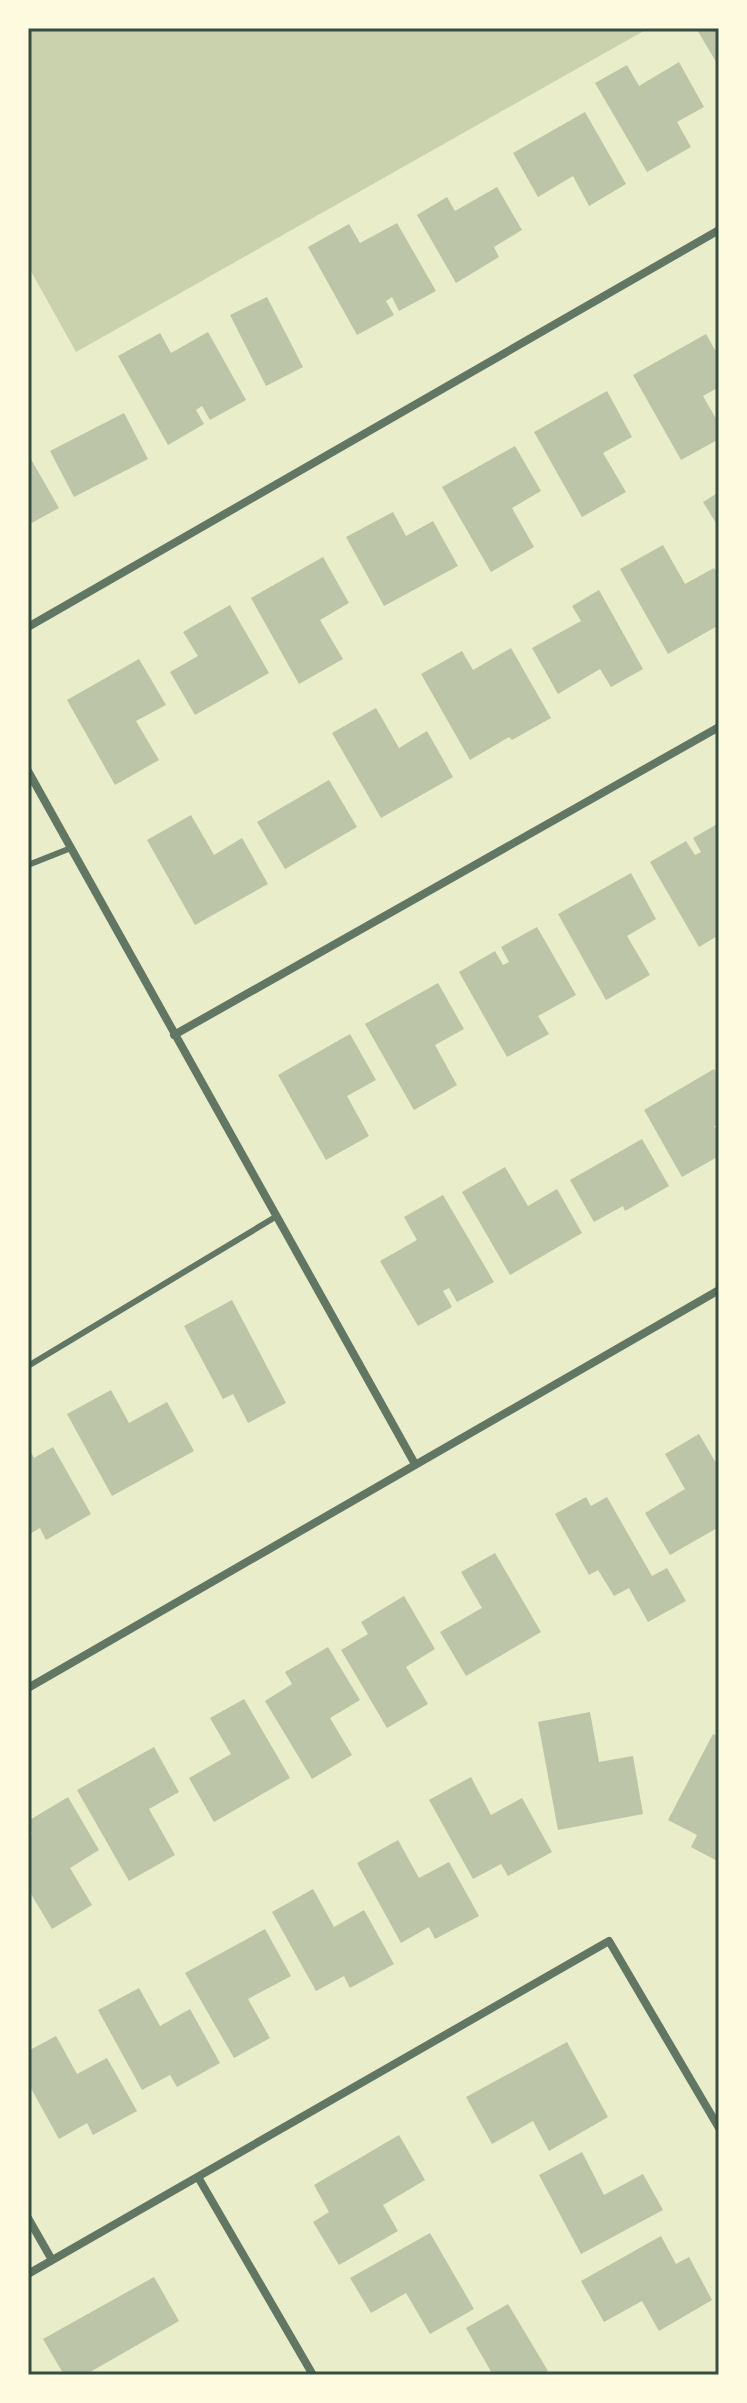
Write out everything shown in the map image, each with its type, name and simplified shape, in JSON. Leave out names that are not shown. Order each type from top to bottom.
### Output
[{"type":"street","points":[[28,627],[719,230]]},
{"type":"street","points":[[174,1035],[719,727]]},
{"type":"street","points":[[28,771],[415,1464]]},
{"type":"street","points":[[28,1688],[719,1290]]},
{"type":"street","points":[[28,2274],[609,1941],[719,2128]]},
{"type":"street","points":[[198,2177],[313,2375]]},
{"type":"street","points":[[28,2218],[52,2260]]},
{"type":"lane","points":[[28,865],[71,848]]},
{"type":"lane","points":[[28,1366],[277,1216]]},
{"type":"green space","points":[[28,28],[649,28],[76,352],[28,266]]},
{"type":"building","points":[[696,28],[719,28],[719,67]]},
{"type":"building","points":[[679,62],[704,107],[677,122],[691,147],[647,172],[595,83],[627,65],[639,86]]},
{"type":"building","points":[[585,112],[626,184],[589,206],[573,176],[538,197],[513,153]]},
{"type":"building","points":[[497,187],[522,230],[494,247],[499,257],[456,283],[417,215],[447,197],[455,211]]},
{"type":"building","points":[[397,223],[436,291],[399,311],[392,297],[386,301],[394,315],[357,335],[308,247],[349,224],[360,243]]},
{"type":"building","points":[[267,297],[303,367],[266,386],[230,315]]},
{"type":"building","points":[[208,332],[246,400],[210,420],[202,406],[196,410],[204,424],[168,445],[118,356],[160,333],[171,353]]},
{"type":"building","points":[[706,334],[719,357],[719,387],[703,396],[719,424],[719,439],[681,460],[633,375]]},
{"type":"building","points":[[607,391],[632,437],[603,453],[626,492],[582,517],[534,432]]},
{"type":"building","points":[[124,413],[148,459],[74,497],[50,451]]},
{"type":"building","points":[[515,446],[541,491],[512,508],[534,547],[491,572],[442,487]]},
{"type":"building","points":[[28,454],[59,508],[28,525]]},
{"type":"building","points":[[719,492],[719,528],[703,502]]},
{"type":"building","points":[[393,512],[406,536],[433,521],[458,566],[384,606],[346,537]]},
{"type":"building","points":[[663,545],[685,584],[714,568],[719,576],[719,625],[668,654],[620,569]]},
{"type":"building","points":[[323,557],[349,603],[320,620],[343,659],[299,684],[251,598]]},
{"type":"building","points":[[599,590],[643,669],[611,687],[600,669],[558,694],[532,648],[581,621],[572,606]]},
{"type":"building","points":[[230,605],[269,673],[195,715],[170,672],[198,656],[183,632]]},
{"type":"building","points":[[511,648],[551,718],[512,740],[509,737],[470,760],[421,674],[462,651],[473,670]]},
{"type":"building","points":[[139,659],[166,705],[136,721],[159,760],[115,785],[67,700]]},
{"type":"building","points":[[376,708],[399,748],[427,731],[453,777],[381,818],[332,733]]},
{"type":"building","points":[[329,780],[357,827],[285,869],[257,822]]},
{"type":"building","points":[[191,815],[214,855],[242,838],[268,884],[195,925],[147,840]]},
{"type":"building","points":[[719,823],[719,935],[699,947],[650,862],[686,841],[695,855],[701,852],[693,838]]},
{"type":"building","points":[[631,873],[656,919],[627,936],[650,975],[606,1000],[558,914]]},
{"type":"building","points":[[537,927],[576,995],[538,1016],[549,1034],[507,1057],[459,972],[495,951],[503,965],[509,962],[501,947]]},
{"type":"building","points":[[438,983],[464,1029],[435,1045],[457,1085],[414,1110],[365,1024]]},
{"type":"building","points":[[350,1034],[376,1080],[347,1096],[369,1136],[326,1160],[278,1075]]},
{"type":"building","points":[[714,1069],[719,1078],[719,1124],[714,1126],[719,1134],[719,1156],[682,1177],[644,1110]]},
{"type":"building","points":[[642,1139],[669,1186],[625,1211],[623,1206],[594,1222],[570,1180]]},
{"type":"building","points":[[505,1167],[528,1206],[557,1189],[582,1233],[510,1275],[462,1192]]},
{"type":"building","points":[[443,1195],[494,1282],[457,1302],[449,1288],[443,1291],[452,1307],[418,1326],[380,1261],[417,1240],[404,1217]]},
{"type":"building","points":[[232,1300],[286,1403],[248,1423],[233,1394],[223,1399],[184,1326]]},
{"type":"building","points":[[111,1390],[129,1423],[167,1402],[194,1451],[112,1496],[67,1414]]},
{"type":"building","points":[[699,1434],[719,1468],[719,1527],[670,1555],[645,1513],[685,1489],[665,1454]]},
{"type":"building","points":[[53,1447],[91,1514],[46,1540],[40,1528],[28,1535],[28,1448],[34,1458]]},
{"type":"building","points":[[586,1497],[591,1506],[607,1497],[652,1576],[667,1568],[686,1601],[648,1622],[629,1588],[614,1596],[598,1570],[589,1575],[555,1514]]},
{"type":"building","points":[[495,1553],[541,1632],[466,1676],[440,1632],[482,1608],[461,1572]]},
{"type":"building","points":[[404,1596],[435,1649],[406,1667],[428,1704],[387,1728],[341,1650],[368,1634],[361,1622]]},
{"type":"building","points":[[328,1647],[360,1700],[330,1718],[352,1755],[312,1779],[265,1701],[292,1684],[285,1672]]},
{"type":"building","points":[[244,1699],[290,1778],[214,1822],[189,1778],[231,1754],[210,1718]]},
{"type":"building","points":[[590,1712],[599,1762],[633,1756],[643,1814],[558,1830],[538,1722]]},
{"type":"building","points":[[713,1734],[719,1737],[719,1862],[691,1847],[697,1835],[668,1820]]},
{"type":"building","points":[[154,1747],[179,1792],[149,1809],[175,1855],[129,1881],[77,1790]]},
{"type":"building","points":[[471,1777],[491,1815],[522,1798],[552,1852],[508,1876],[501,1864],[473,1879],[429,1800]]},
{"type":"building","points":[[68,1797],[99,1850],[70,1868],[92,1905],[52,1929],[28,1889],[28,1837],[32,1834],[28,1821]]},
{"type":"building","points":[[398,1840],[419,1878],[449,1862],[479,1916],[435,1939],[429,1927],[401,1943],[357,1863]]},
{"type":"building","points":[[313,1889],[334,1927],[364,1910],[394,1964],[350,1988],[344,1976],[316,1991],[272,1912]]},
{"type":"building","points":[[265,1929],[291,1976],[248,1999],[270,2038],[234,2058],[185,1973]]},
{"type":"building","points":[[139,1988],[160,2026],[190,2009],[220,2063],[177,2087],[170,2075],[142,2090],[98,2010]]},
{"type":"building","points":[[56,2036],[77,2074],[107,2058],[137,2111],[93,2135],[87,2123],[59,2139],[28,2083],[28,2051]]},
{"type":"building","points":[[567,2042],[608,2117],[549,2151],[533,2121],[492,2144],[466,2097]]},
{"type":"building","points":[[399,2135],[425,2180],[383,2205],[398,2231],[339,2265],[313,2222],[329,2212],[314,2185]]},
{"type":"building","points":[[582,2152],[604,2195],[643,2174],[663,2210],[581,2254],[539,2175]]},
{"type":"building","points":[[430,2233],[474,2309],[430,2334],[406,2293],[371,2313],[350,2278]]},
{"type":"building","points":[[661,2236],[676,2264],[689,2257],[712,2300],[659,2331],[642,2301],[604,2322],[581,2281]]},
{"type":"building","points":[[154,2277],[179,2321],[85,2375],[64,2375],[43,2339]]},
{"type":"building","points":[[508,2304],[548,2371],[540,2375],[493,2375],[466,2328]]}]
